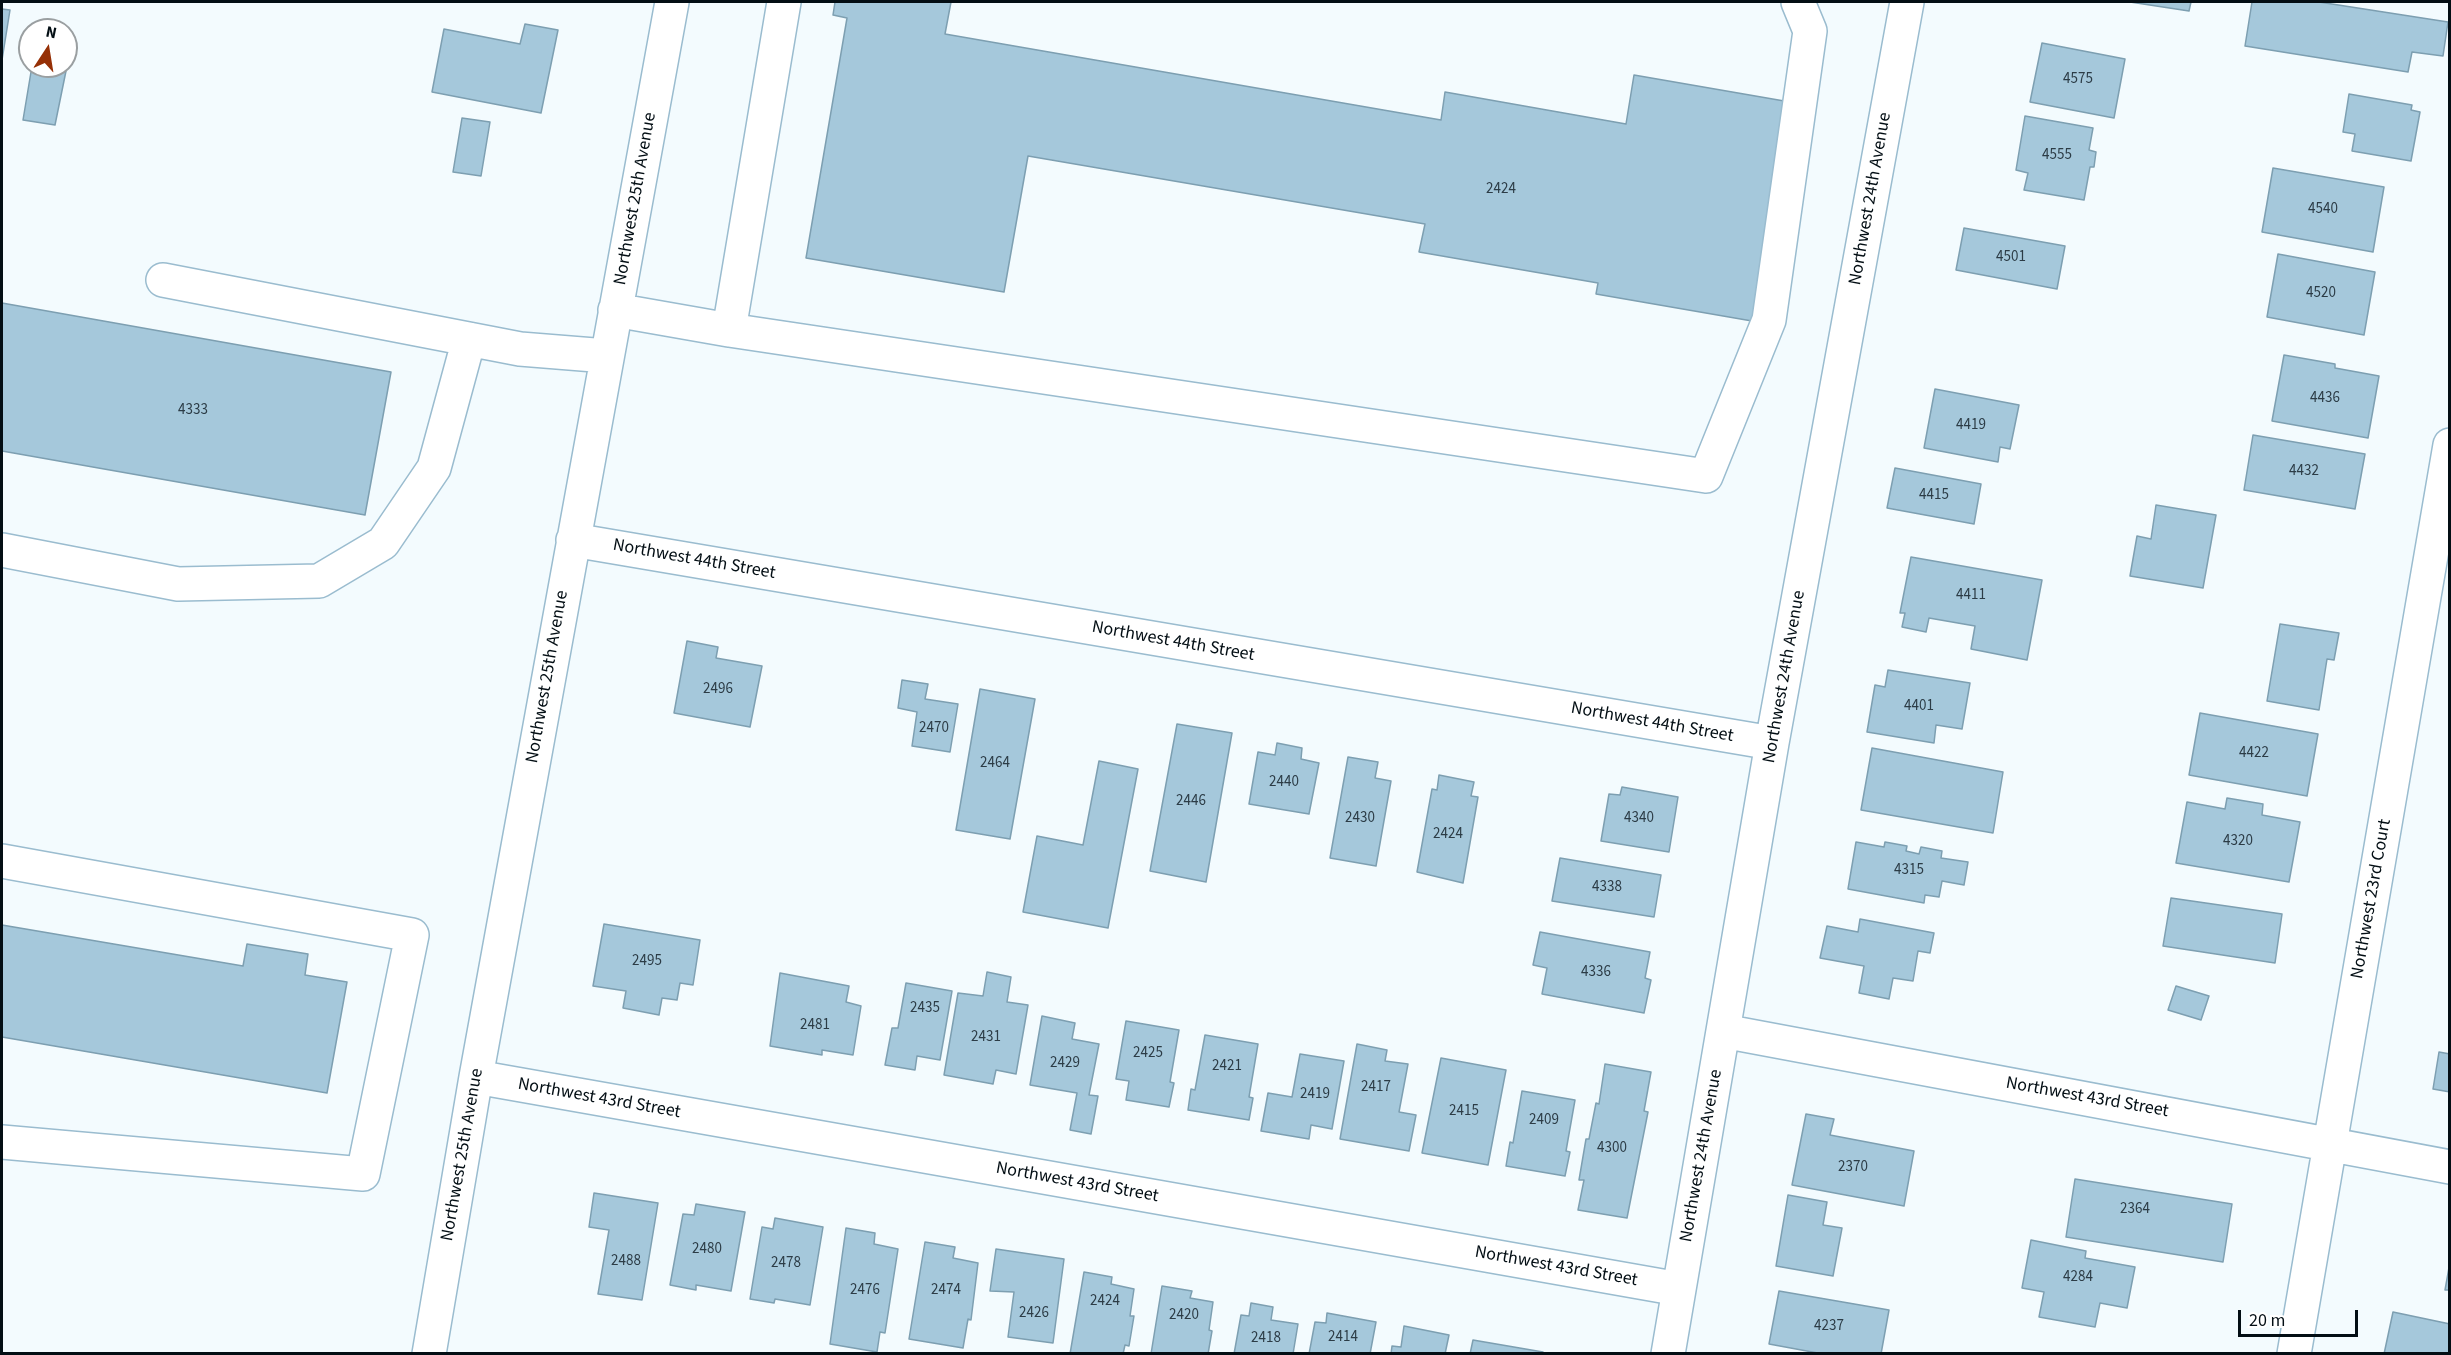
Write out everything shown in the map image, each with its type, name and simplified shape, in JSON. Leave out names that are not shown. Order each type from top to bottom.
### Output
[{"type":"street","name":"Northwest 25th Avenue","points":[[429,1353],[476,1077],[672,2]]},
{"type":"street","points":[[729,330],[784,2]]},
{"type":"street","points":[[615,310],[729,330],[1706,476],[1769,320],[1810,31],[1798,2]]},
{"type":"street","name":"Northwest 24th Avenue","points":[[1668,1353],[1772,743],[1907,2]]},
{"type":"street","points":[[163,280],[520,350],[607,357]]},
{"type":"street","points":[[2,550],[178,584],[319,581],[383,543],[434,468],[469,339]]},
{"type":"street","name":"Northwest 23rd Court","points":[[2294,1353],[2450,445]]},
{"type":"street","name":"Northwest 44th Street","points":[[573,540],[1772,743]]},
{"type":"street","points":[[2,861],[412,935],[363,1174],[2,1142]]},
{"type":"street","name":"Northwest 43rd Street","points":[[1724,1031],[2450,1167]]},
{"type":"street","name":"Northwest 43rd Street","points":[[476,1077],[1679,1289]]},
{"type":"building","points":[[835,2],[951,2],[945,34],[1441,120],[1445,92],[1626,124],[1634,75],[1790,102],[1752,321],[1596,294],[1598,283],[1419,252],[1425,224],[1028,156],[1004,292],[806,258],[847,18],[833,15]]},
{"type":"building","points":[[2130,2],[2191,2],[2189,11]]},
{"type":"building","points":[[2252,2],[2319,2],[2448,22],[2443,56],[2412,52],[2408,72],[2245,46]]},
{"type":"building","points":[[2,9],[10,10],[2,60]]},
{"type":"building","points":[[525,24],[558,30],[541,113],[432,92],[444,29],[520,44]]},
{"type":"building","points":[[2042,43],[2125,59],[2114,118],[2030,102]]},
{"type":"building","points":[[30,78],[65,78],[55,125],[23,120]]},
{"type":"building","points":[[2349,94],[2412,105],[2411,110],[2420,112],[2411,161],[2352,151],[2355,134],[2343,132]]},
{"type":"building","points":[[2025,116],[2093,128],[2089,150],[2096,152],[2094,167],[2090,167],[2084,200],[2024,190],[2028,173],[2016,170]]},
{"type":"building","points":[[462,118],[490,122],[481,176],[453,172]]},
{"type":"building","points":[[2273,168],[2384,187],[2373,252],[2262,232]]},
{"type":"building","points":[[1964,228],[2065,246],[2057,289],[1956,270]]},
{"type":"building","points":[[2278,254],[2375,272],[2364,335],[2267,317]]},
{"type":"building","points":[[2,303],[391,372],[365,515],[2,451]]},
{"type":"building","points":[[2284,355],[2335,364],[2335,368],[2379,376],[2368,438],[2272,421]]},
{"type":"building","points":[[1935,389],[2019,405],[2010,449],[2000,447],[1998,462],[1924,448]]},
{"type":"building","points":[[2253,435],[2365,454],[2355,509],[2244,490]]},
{"type":"building","points":[[1895,468],[1981,484],[1974,524],[1887,508]]},
{"type":"building","points":[[2156,505],[2216,515],[2203,588],[2130,576],[2137,536],[2151,539]]},
{"type":"building","points":[[1911,557],[2042,580],[2027,660],[1971,649],[1975,626],[1929,618],[1926,632],[1902,627],[1905,613],[1900,613]]},
{"type":"building","points":[[2280,624],[2339,633],[2334,660],[2327,659],[2319,710],[2267,701]]},
{"type":"building","points":[[687,641],[718,647],[716,658],[762,666],[750,727],[674,713]]},
{"type":"building","points":[[1888,670],[1970,683],[1962,729],[1936,725],[1934,743],[1867,732],[1875,685],[1885,687]]},
{"type":"building","points":[[902,680],[928,684],[925,699],[958,704],[950,752],[912,746],[917,712],[898,708]]},
{"type":"building","points":[[980,689],[1035,699],[1010,839],[956,830]]},
{"type":"building","points":[[2200,713],[2318,734],[2307,796],[2189,775]]},
{"type":"building","points":[[1177,724],[1232,733],[1206,882],[1150,871]]},
{"type":"building","points":[[1277,743],[1302,748],[1301,759],[1319,763],[1309,814],[1249,804],[1258,752],[1275,755]]},
{"type":"building","points":[[1872,748],[2003,772],[1993,833],[1861,810]]},
{"type":"building","points":[[1348,757],[1378,762],[1375,778],[1391,781],[1376,866],[1330,858]]},
{"type":"building","points":[[1099,761],[1138,769],[1108,928],[1023,912],[1037,836],[1083,845]]},
{"type":"building","points":[[1439,775],[1474,782],[1471,796],[1478,797],[1463,883],[1417,872],[1432,789],[1437,790]]},
{"type":"building","points":[[1622,787],[1678,797],[1669,852],[1601,841],[1609,794],[1620,795]]},
{"type":"building","points":[[2227,798],[2263,804],[2262,815],[2300,822],[2289,882],[2176,863],[2187,802],[2225,809]]},
{"type":"building","points":[[1856,842],[1884,847],[1885,842],[1907,846],[1906,851],[1919,854],[1921,847],[1942,851],[1941,858],[1968,862],[1964,885],[1942,881],[1939,897],[1925,895],[1924,903],[1848,889]]},
{"type":"building","points":[[1560,858],[1661,875],[1654,917],[1552,901]]},
{"type":"building","points":[[2171,898],[2282,914],[2275,963],[2163,946]]},
{"type":"building","points":[[1860,919],[1934,933],[1930,953],[1918,951],[1913,981],[1893,978],[1889,999],[1859,993],[1864,966],[1820,958],[1827,926],[1858,932]]},
{"type":"building","points":[[604,924],[700,940],[693,985],[680,983],[677,1000],[662,998],[659,1015],[623,1008],[626,991],[593,986]]},
{"type":"building","points":[[2,925],[243,966],[247,944],[308,954],[305,975],[347,982],[327,1093],[2,1037]]},
{"type":"building","points":[[1540,932],[1650,952],[1645,978],[1651,980],[1644,1013],[1542,994],[1547,968],[1533,965]]},
{"type":"building","points":[[987,972],[1011,977],[1007,1002],[1028,1005],[1016,1074],[996,1070],[993,1084],[944,1075],[958,993],[983,996]]},
{"type":"building","points":[[780,973],[849,986],[846,1002],[861,1006],[853,1055],[822,1050],[822,1055],[770,1046]]},
{"type":"building","points":[[906,983],[952,991],[940,1060],[917,1056],[915,1070],[885,1065],[892,1028],[898,1028]]},
{"type":"building","points":[[2176,986],[2209,996],[2201,1020],[2168,1010]]},
{"type":"building","points":[[1042,1016],[1075,1023],[1072,1039],[1099,1044],[1089,1095],[1098,1096],[1091,1134],[1070,1130],[1077,1093],[1030,1085]]},
{"type":"building","points":[[1126,1021],[1179,1030],[1170,1082],[1174,1083],[1169,1107],[1126,1100],[1129,1081],[1116,1079]]},
{"type":"building","points":[[1205,1035],[1258,1044],[1249,1097],[1253,1098],[1249,1120],[1188,1110],[1191,1089],[1195,1090]]},
{"type":"building","points":[[1357,1044],[1387,1050],[1385,1061],[1408,1064],[1399,1112],[1416,1115],[1409,1151],[1340,1139]]},
{"type":"building","points":[[2439,1052],[2450,1054],[2450,1092],[2433,1089]]},
{"type":"building","points":[[1300,1054],[1344,1061],[1332,1129],[1311,1125],[1309,1139],[1261,1131],[1268,1093],[1292,1097]]},
{"type":"building","points":[[1441,1058],[1506,1070],[1488,1165],[1422,1153]]},
{"type":"building","points":[[1605,1064],[1651,1072],[1644,1111],[1648,1112],[1627,1218],[1578,1210],[1584,1180],[1579,1180],[1586,1139],[1589,1139],[1596,1103],[1599,1104]]},
{"type":"building","points":[[1522,1091],[1575,1100],[1566,1151],[1570,1152],[1565,1176],[1506,1166],[1510,1142],[1513,1143]]},
{"type":"building","points":[[1806,1114],[1834,1119],[1830,1135],[1914,1151],[1904,1206],[1792,1185]]},
{"type":"building","points":[[2075,1179],[2232,1204],[2223,1262],[2066,1237]]},
{"type":"building","points":[[594,1193],[658,1203],[642,1300],[598,1294],[609,1230],[589,1227]]},
{"type":"building","points":[[1788,1195],[1827,1202],[1823,1225],[1842,1228],[1833,1276],[1776,1266]]},
{"type":"building","points":[[696,1204],[745,1212],[731,1291],[696,1285],[696,1290],[670,1285],[683,1214],[694,1215]]},
{"type":"building","points":[[775,1218],[823,1227],[810,1305],[775,1299],[774,1303],[750,1299],[762,1227],[773,1229]]},
{"type":"building","points":[[846,1228],[875,1233],[874,1244],[898,1249],[885,1333],[880,1332],[877,1352],[830,1344]]},
{"type":"building","points":[[2031,1240],[2086,1251],[2085,1258],[2135,1267],[2127,1308],[2100,1303],[2095,1327],[2039,1317],[2044,1292],[2022,1288]]},
{"type":"building","points":[[925,1242],[955,1247],[953,1258],[978,1263],[971,1320],[968,1319],[963,1348],[909,1339]]},
{"type":"building","points":[[996,1249],[1064,1259],[1053,1343],[1008,1337],[1014,1292],[990,1291]]},
{"type":"building","points":[[2450,1262],[2450,1290],[2445,1290]]},
{"type":"building","points":[[1084,1272],[1112,1277],[1111,1284],[1134,1289],[1130,1316],[1134,1316],[1129,1346],[1125,1345],[1123,1354],[1070,1354]]},
{"type":"building","points":[[1162,1286],[1192,1291],[1190,1298],[1213,1302],[1208,1354],[1151,1354]]},
{"type":"building","points":[[1779,1291],[1889,1310],[1881,1354],[1823,1354],[1769,1344]]},
{"type":"building","points":[[1251,1303],[1273,1307],[1271,1320],[1298,1324],[1293,1354],[1234,1354],[1241,1315],[1249,1316]]},
{"type":"building","points":[[2393,1312],[2450,1324],[2450,1354],[2384,1354]]},
{"type":"building","points":[[1327,1313],[1376,1322],[1370,1354],[1309,1354],[1315,1322],[1326,1323]]},
{"type":"building","points":[[1404,1326],[1449,1335],[1445,1354],[1391,1354],[1392,1346],[1401,1347]]},
{"type":"building","points":[[1473,1340],[1543,1352],[1542,1354],[1470,1354]]}]
